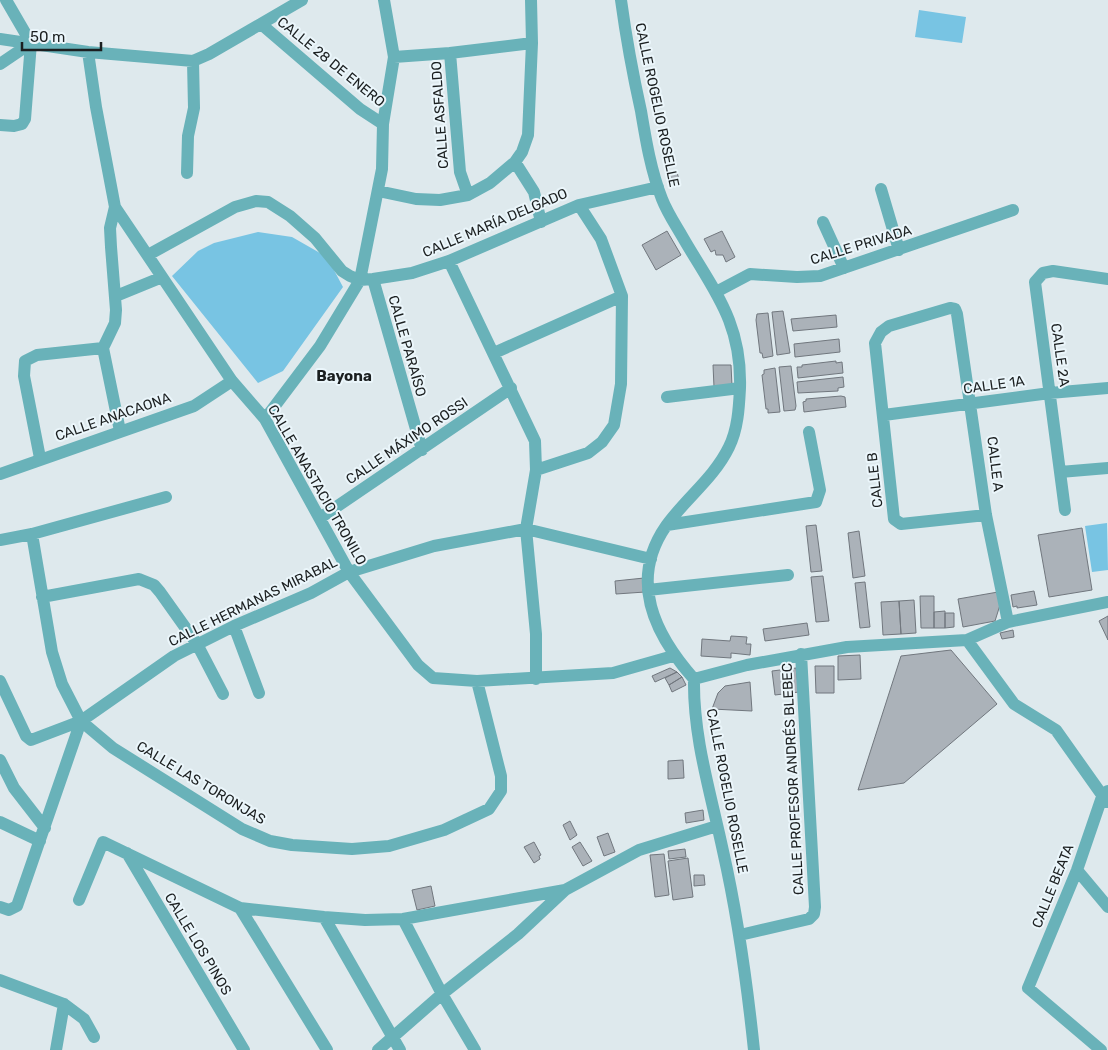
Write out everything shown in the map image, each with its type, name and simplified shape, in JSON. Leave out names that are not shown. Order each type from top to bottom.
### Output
[{"type":"street","points":[[0,125],[14,126],[22,124],[25,119],[31,43],[6,0]]},
{"type":"street","points":[[0,39],[88,52],[193,61],[302,0]]},
{"type":"street","points":[[265,419],[367,279],[383,155],[383,124],[394,57],[384,0]]},
{"type":"street","points":[[378,191],[416,199],[440,200],[468,196],[490,183],[515,162],[522,152],[528,135],[532,42],[531,0]]},
{"type":"street","name":"CALLE ROGELIO ROSELLE","points":[[621,0],[642,119],[658,187],[670,216],[716,292],[734,331],[740,388],[737,418],[730,445],[719,466],[667,525],[651,559],[648,590],[660,633],[673,656],[694,679],[694,722],[740,935],[754,1050]]},
{"type":"street","name":"CALLE 28 DE ENERO","points":[[261,24],[312,70],[360,109],[383,124]]},
{"type":"street","name":"CALLE ASFALDO","points":[[468,196],[460,172],[450,53],[532,42]]},
{"type":"street","points":[[0,64],[31,43]]},
{"type":"street","name":"CALLE ANASTACIO TRONILO","points":[[88,52],[96,107],[115,207],[148,255],[160,278],[232,381],[265,419],[349,572],[418,665],[433,678],[442,680],[536,679],[613,673],[673,656]]},
{"type":"street","points":[[394,57],[450,53]]},
{"type":"street","points":[[187,173],[188,136],[194,113],[193,61]]},
{"type":"street","points":[[515,162],[534,192],[541,222]]},
{"type":"street","name":"CALLE MARÍA DELGADO","points":[[367,279],[412,273],[449,261],[579,205],[658,187]]},
{"type":"street","points":[[881,189],[899,250]]},
{"type":"street","points":[[148,255],[235,207],[256,201],[268,202],[285,212],[315,238],[342,271],[367,279]]},
{"type":"street","points":[[536,470],[588,453],[602,442],[614,425],[621,384],[622,296],[601,239],[579,205]]},
{"type":"street","points":[[115,207],[110,228],[116,296],[115,323],[103,348],[120,430]]},
{"type":"street","name":"CALLE PRIVADA","points":[[716,292],[750,274],[820,276],[1013,210]]},
{"type":"street","points":[[823,222],[844,268]]},
{"type":"street","points":[[449,261],[534,436],[536,470],[526,529],[536,634],[536,679]]},
{"type":"street","name":"CALLE 2A","points":[[1065,510],[1035,282],[1043,273],[1053,271],[1108,278]]},
{"type":"street","points":[[116,296],[160,278]]},
{"type":"street","name":"CALLE PARAÍSO","points":[[367,279],[422,450]]},
{"type":"street","points":[[494,353],[622,296]]},
{"type":"street","name":"CALLE A","points":[[875,343],[881,332],[889,326],[950,308],[955,309],[972,404],[986,515],[1008,622]]},
{"type":"street","name":"CALLE B","points":[[875,343],[894,519],[901,524],[986,515]]},
{"type":"street","points":[[40,458],[24,376],[25,361],[38,355],[103,348]]},
{"type":"street","name":"CALLE ANACAONA","points":[[0,474],[40,458],[194,406],[232,381]]},
{"type":"street","name":"CALLE MÁXIMO ROSSI","points":[[320,518],[510,388]]},
{"type":"street","points":[[667,397],[740,388]]},
{"type":"street","name":"CALLE 1A","points":[[884,416],[1050,393],[1108,388]]},
{"type":"street","points":[[667,525],[816,502],[820,490],[809,432]]},
{"type":"street","points":[[1060,472],[1108,468]]},
{"type":"street","points":[[0,540],[32,534],[166,497]]},
{"type":"street","name":"CALLE HERMANAS MIRABAL","points":[[0,681],[26,736],[31,740],[81,721],[174,656],[234,626],[311,593],[349,572],[434,546],[526,529],[651,559]]},
{"type":"street","name":"CALLE LAS TORONJAS","points":[[32,534],[52,652],[62,684],[81,721],[113,748],[242,829],[280,843],[369,849],[411,842],[444,830],[489,809],[497,800],[501,790],[500,776],[477,681]]},
{"type":"street","points":[[648,590],[788,575]]},
{"type":"street","points":[[42,597],[131,581],[147,581],[160,592],[197,644],[223,694]]},
{"type":"street","points":[[694,679],[801,654],[847,647],[966,640],[1008,622],[1108,602]]},
{"type":"street","points":[[234,626],[259,693]]},
{"type":"street","points":[[966,640],[1014,704],[1056,730],[1106,796]]},
{"type":"street","name":"CALLE PROFESOR ANDRÉS BLEBEC","points":[[740,935],[809,918],[814,914],[801,654]]},
{"type":"street","points":[[0,907],[9,910],[17,906],[81,721]]},
{"type":"street","points":[[0,760],[14,788],[45,828]]},
{"type":"street","name":"CALLE BEATA","points":[[1101,1050],[1028,988],[1106,796]]},
{"type":"street","points":[[0,822],[40,841]]},
{"type":"street","points":[[378,1050],[442,994],[518,934],[565,890],[639,850],[717,826]]},
{"type":"street","points":[[79,900],[101,844],[106,842],[240,908],[324,917],[365,920],[403,918],[565,890]]},
{"type":"street","name":"CALLE LOS PINOS","points":[[127,853],[244,1050]]},
{"type":"street","points":[[1076,870],[1108,907]]},
{"type":"street","points":[[240,908],[327,1050]]},
{"type":"street","points":[[324,917],[400,1050]]},
{"type":"street","points":[[403,918],[442,994],[476,1050]]},
{"type":"street","points":[[0,980],[64,1004],[84,1019],[94,1037]]},
{"type":"street","points":[[56,1050],[64,1004]]},
{"type":"shaded area","points":[[919,10],[966,17],[962,43],[915,37]]},
{"type":"shaded area","points":[[258,232],[292,237],[327,257],[343,287],[283,371],[258,383],[172,276],[198,251],[214,243]]},
{"type":"shaded area","points":[[1107,523],[1108,570],[1092,572],[1085,526]]},
{"type":"building","points":[[677,172],[680,184],[672,186],[669,174]]},
{"type":"building","points":[[667,231],[681,255],[656,270],[642,245]]},
{"type":"building","points":[[722,231],[735,257],[726,262],[723,255],[716,255],[715,250],[711,252],[704,239]]},
{"type":"building","points":[[783,311],[790,353],[777,355],[772,312]]},
{"type":"building","points":[[768,313],[773,356],[763,358],[762,353],[760,353],[756,320],[757,314]]},
{"type":"building","points":[[836,315],[837,327],[793,331],[791,319]]},
{"type":"building","points":[[839,339],[840,352],[795,357],[794,344]]},
{"type":"building","points":[[836,361],[836,363],[842,362],[843,373],[798,378],[797,367]]},
{"type":"building","points":[[713,365],[731,365],[732,386],[714,387]]},
{"type":"building","points":[[791,366],[796,406],[795,410],[784,411],[779,367]]},
{"type":"building","points":[[775,368],[780,412],[768,413],[762,375],[764,370]]},
{"type":"building","points":[[843,377],[844,387],[838,388],[838,391],[798,393],[797,382]]},
{"type":"building","points":[[845,397],[846,407],[804,412],[803,402],[806,399]]},
{"type":"building","points":[[816,525],[822,571],[811,572],[806,526]]},
{"type":"building","points":[[1082,528],[1092,590],[1049,597],[1038,535]]},
{"type":"building","points":[[859,531],[865,576],[853,578],[848,533]]},
{"type":"building","points":[[823,576],[829,621],[816,622],[811,577]]},
{"type":"building","points":[[644,578],[645,592],[616,594],[615,581]]},
{"type":"building","points":[[865,582],[870,627],[860,628],[855,583]]},
{"type":"building","points":[[1034,591],[1037,605],[1013,607],[1011,595]]},
{"type":"building","points":[[998,592],[1000,605],[995,621],[963,627],[958,599]]},
{"type":"building","points":[[920,596],[934,596],[934,628],[921,628]]},
{"type":"building","points":[[914,600],[916,633],[901,634],[899,601]]},
{"type":"building","points":[[899,601],[901,634],[883,635],[881,602]]},
{"type":"building","points":[[945,611],[945,628],[934,628],[934,612]]},
{"type":"building","points":[[945,613],[954,613],[954,627],[945,628]]},
{"type":"building","points":[[1108,616],[1108,640],[1099,621]]},
{"type":"building","points":[[807,623],[809,635],[765,641],[763,629]]},
{"type":"building","points":[[1013,630],[1014,637],[1002,639],[1000,633]]},
{"type":"building","points":[[731,636],[747,637],[746,644],[751,644],[750,655],[731,653],[731,658],[701,656],[702,639],[730,641]]},
{"type":"building","points":[[951,650],[997,704],[904,783],[858,790],[901,656]]},
{"type":"building","points":[[860,655],[861,679],[838,680],[838,656]]},
{"type":"building","points":[[815,666],[834,666],[834,693],[816,693]]},
{"type":"building","points":[[670,668],[677,672],[655,682],[652,676]]},
{"type":"building","points":[[796,668],[799,692],[775,695],[772,671]]},
{"type":"building","points":[[677,672],[682,677],[669,685],[665,678]]},
{"type":"building","points":[[682,677],[686,685],[672,692],[669,685]]},
{"type":"building","points":[[750,682],[752,711],[712,709],[718,693],[725,686]]},
{"type":"building","points":[[683,760],[684,778],[668,779],[668,761]]},
{"type":"building","points":[[703,810],[704,820],[686,823],[685,813]]},
{"type":"building","points":[[570,821],[577,835],[570,840],[563,825]]},
{"type":"building","points":[[608,833],[615,852],[604,856],[597,837]]},
{"type":"building","points":[[534,842],[541,855],[539,856],[540,859],[534,863],[524,847]]},
{"type":"building","points":[[580,842],[592,861],[583,866],[572,847]]},
{"type":"building","points":[[685,849],[686,857],[669,859],[668,851]]},
{"type":"building","points":[[664,854],[669,895],[655,897],[650,855]]},
{"type":"building","points":[[688,858],[693,897],[673,900],[668,861]]},
{"type":"building","points":[[694,875],[704,875],[705,885],[694,886]]},
{"type":"building","points":[[431,886],[435,906],[417,910],[412,890]]},
{"type":"district","name":"Bayona","points":[[344,376]]}]
